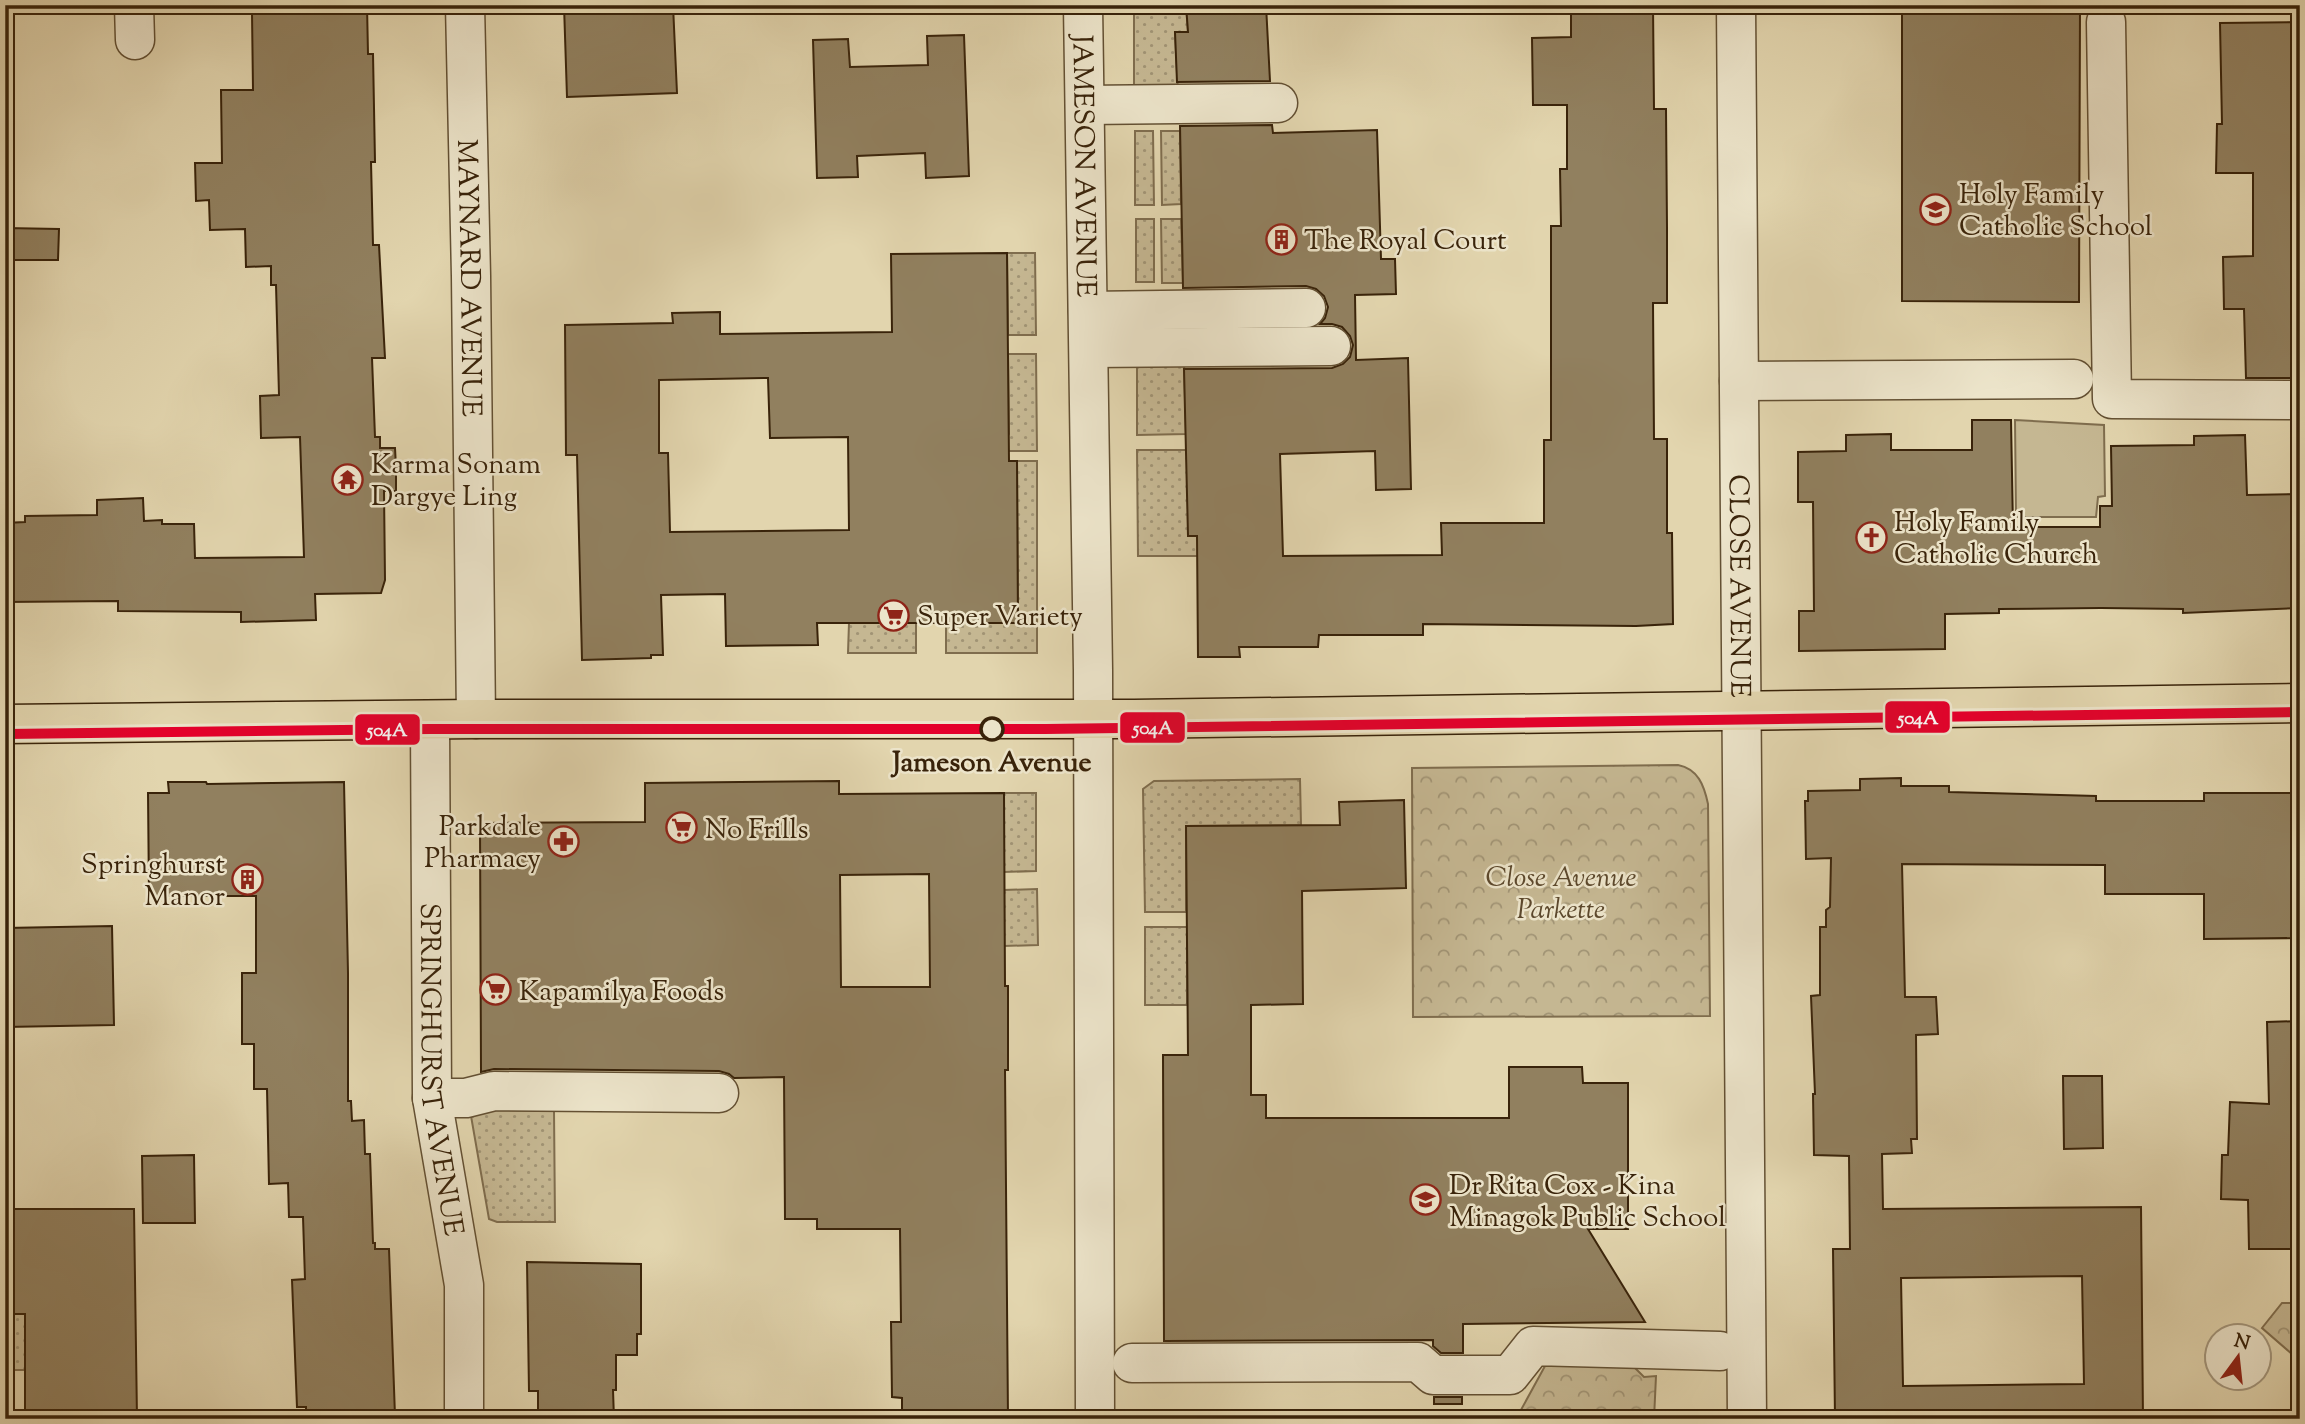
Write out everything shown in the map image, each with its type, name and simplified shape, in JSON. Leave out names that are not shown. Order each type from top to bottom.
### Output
[{"type":"main road","points":[[5,724],[477,719],[1092,719],[2300,703]]},
{"type":"street","name":"MAYNARD AVENUE","points":[[465,5],[477,719]]},
{"type":"street","name":"JAMESON AVENUE","points":[[1083,5],[1093,670],[1095,1419]]},
{"type":"street","name":"CLOSE AVENUE","points":[[1736,5],[1747,1419]]},
{"type":"street","points":[[2106,22],[2112,399],[2300,400]]},
{"type":"street","points":[[1085,105],[1278,103]]},
{"type":"street","points":[[1088,330],[1306,308]]},
{"type":"street","points":[[1088,330],[1331,346]]},
{"type":"street","points":[[1739,381],[2074,379]]},
{"type":"street","name":"SPRINGHURST AVENUE","points":[[430,720],[432,1098],[464,1285],[464,1419]]},
{"type":"street","points":[[432,1098],[466,1098],[494,1091],[719,1093]]},
{"type":"street","points":[[1132,1363],[1418,1362],[1433,1375],[1510,1376],[1533,1346],[1720,1351]]},
{"type":"green space","points":[[1134,5],[1186,5],[1188,32],[1175,33],[1178,93],[1134,91]]},
{"type":"green space","points":[[1135,131],[1153,131],[1154,205],[1135,205]]},
{"type":"green space","points":[[1161,131],[1180,131],[1181,204],[1162,205]]},
{"type":"green space","points":[[1136,219],[1154,219],[1154,282],[1136,282]]},
{"type":"green space","points":[[1161,219],[1181,219],[1183,283],[1162,283]]},
{"type":"green space","points":[[1007,253],[1035,253],[1036,335],[1008,335]]},
{"type":"green space","points":[[1008,354],[1036,354],[1037,451],[997,451],[1009,434]]},
{"type":"green space","points":[[1137,362],[1184,364],[1186,434],[1137,435]]},
{"type":"green space","points":[[2015,420],[2104,425],[2105,496],[2098,497],[2096,517],[2016,517]]},
{"type":"green space","points":[[1137,450],[1186,450],[1224,535],[1223,556],[1138,556]]},
{"type":"green space","points":[[1017,461],[1037,461],[1037,653],[946,653],[946,622],[1018,622]]},
{"type":"green space","points":[[849,623],[916,623],[916,653],[848,653]]},
{"type":"green space","name":"Close Avenue Parkette","points":[[1678,765],[1691,770],[1699,779],[1708,804],[1710,1016],[1413,1017],[1412,768]]},
{"type":"green space","points":[[1300,779],[1301,825],[1186,826],[1186,912],[1145,912],[1143,789],[1154,781]]},
{"type":"green space","points":[[1004,793],[1036,793],[1036,871],[1004,872]]},
{"type":"green space","points":[[1037,889],[1038,945],[1004,946],[1004,890]]},
{"type":"green space","points":[[1145,927],[1187,927],[1187,1005],[1145,1005]]},
{"type":"green space","points":[[490,1110],[554,1111],[555,1222],[497,1222],[489,1219],[471,1116]]},
{"type":"green space","points":[[2282,1303],[2291,1303],[2300,1310],[2300,1361],[2274,1338],[2274,1322],[2267,1322]]},
{"type":"green space","points":[[5,1314],[25,1314],[25,1370],[5,1370]]},
{"type":"green space","points":[[1632,1365],[1644,1377],[1656,1376],[1654,1419],[1516,1419],[1545,1366]]},
{"type":"building","points":[[297,5],[367,5],[368,54],[373,54],[373,245],[379,245],[385,358],[372,358],[375,437],[380,437],[380,448],[395,448],[396,467],[396,491],[384,491],[385,580],[381,593],[315,594],[316,620],[241,622],[241,612],[118,611],[118,601],[5,602],[5,523],[25,522],[25,516],[97,515],[97,500],[143,498],[144,521],[194,524],[195,558],[304,557],[300,437],[261,438],[260,396],[279,395],[276,285],[271,285],[271,266],[246,267],[245,229],[210,230],[209,200],[196,201],[195,163],[222,163],[221,90],[253,90],[252,13],[262,13],[262,9],[297,9]]},
{"type":"building","points":[[564,5],[673,5],[677,93],[567,97]]},
{"type":"building","points":[[1186,5],[1266,5],[1270,81],[1177,82],[1175,32],[1188,32]]},
{"type":"building","points":[[1571,5],[1653,5],[1654,109],[1666,109],[1667,227],[1667,303],[1653,303],[1654,439],[1667,439],[1667,533],[1672,533],[1673,624],[1423,624],[1423,635],[1319,635],[1318,647],[1239,647],[1240,657],[1198,657],[1197,536],[1188,536],[1184,369],[1332,368],[1343,364],[1350,357],[1353,345],[1350,336],[1342,327],[1320,324],[1328,307],[1324,296],[1316,289],[1306,286],[1183,288],[1180,126],[1272,125],[1273,133],[1377,130],[1381,259],[1395,259],[1396,294],[1355,295],[1356,360],[1408,358],[1411,489],[1376,490],[1375,451],[1280,454],[1283,556],[1442,555],[1441,523],[1544,523],[1544,440],[1551,440],[1551,226],[1561,226],[1560,169],[1567,169],[1567,105],[1533,105],[1532,38],[1571,37]]},
{"type":"building","points":[[1902,5],[2080,5],[2079,302],[1902,301]]},
{"type":"building","points":[[2300,22],[2300,378],[2246,378],[2244,309],[2224,309],[2223,257],[2253,256],[2253,173],[2216,173],[2217,124],[2222,124],[2220,23]]},
{"type":"building","points":[[964,35],[969,176],[926,178],[925,153],[857,156],[858,177],[817,178],[813,40],[848,39],[850,67],[928,65],[927,36]]},
{"type":"building","points":[[5,228],[59,229],[58,260],[5,260]]},
{"type":"building","points":[[1007,253],[1009,461],[1017,461],[1018,623],[817,623],[818,645],[726,646],[725,594],[661,595],[663,655],[651,655],[651,658],[582,660],[577,455],[566,455],[565,325],[673,323],[672,313],[720,312],[720,334],[892,332],[891,254]],"holes":[[[768,378],[770,438],[848,437],[849,530],[670,532],[668,453],[659,453],[659,380]]]},
{"type":"building","points":[[1972,420],[2011,420],[2013,527],[2100,527],[2100,506],[2112,506],[2111,446],[2194,445],[2194,436],[2245,435],[2247,495],[2300,494],[2300,608],[2183,613],[2183,609],[1999,609],[1999,613],[1945,614],[1945,649],[1799,651],[1799,611],[1814,611],[1813,502],[1798,502],[1798,452],[1846,451],[1846,435],[1891,434],[1891,450],[1972,450]]},
{"type":"building","points":[[1901,778],[1901,786],[1949,786],[1949,792],[2096,796],[2096,801],[2204,801],[2204,793],[2300,793],[2300,938],[2204,939],[2204,894],[2105,894],[2105,865],[1902,864],[1905,997],[1936,997],[1938,1034],[1916,1035],[1917,1139],[1911,1139],[1912,1153],[1882,1154],[1883,1209],[2141,1207],[2143,1419],[1835,1419],[1833,1249],[1850,1249],[1849,1156],[1814,1155],[1815,1094],[1811,996],[1820,995],[1820,927],[1826,927],[1826,910],[1830,907],[1831,858],[1806,859],[1805,801],[1808,801],[1808,791],[1860,790],[1860,779]],"holes":[[[2082,1276],[2084,1384],[1903,1386],[1901,1278]]]},
{"type":"building","points":[[839,781],[839,794],[1004,793],[1005,986],[1008,986],[1008,1070],[1005,1070],[1008,1419],[902,1419],[902,1398],[892,1397],[891,1322],[901,1322],[900,1229],[817,1229],[817,1219],[785,1219],[784,1077],[734,1078],[719,1071],[494,1069],[481,1072],[480,823],[645,822],[645,783]],"holes":[[[929,874],[930,987],[841,987],[840,875]]]},
{"type":"building","points":[[168,782],[344,782],[348,1101],[351,1101],[352,1121],[364,1120],[365,1154],[370,1154],[373,1243],[375,1249],[389,1249],[395,1416],[306,1417],[306,1407],[297,1407],[292,1280],[305,1279],[303,1217],[289,1217],[288,1183],[269,1184],[267,1089],[254,1089],[254,1044],[242,1044],[242,973],[256,973],[256,896],[149,896],[148,793],[169,793]]},
{"type":"building","points":[[1404,800],[1406,888],[1302,891],[1303,1004],[1251,1005],[1251,1095],[1266,1095],[1266,1118],[1509,1118],[1509,1067],[1582,1067],[1583,1083],[1628,1083],[1628,1229],[1588,1229],[1645,1322],[1463,1324],[1463,1353],[1441,1353],[1433,1346],[1433,1340],[1164,1341],[1163,1055],[1188,1055],[1186,826],[1340,825],[1339,802]]},
{"type":"building","points":[[112,926],[114,1025],[5,1027],[5,928]]},
{"type":"building","points":[[2300,1021],[2300,1249],[2249,1249],[2248,1200],[2221,1199],[2222,1155],[2228,1155],[2230,1102],[2269,1104],[2267,1022]]},
{"type":"building","points":[[2063,1076],[2102,1076],[2103,1148],[2064,1149]]},
{"type":"building","points":[[194,1155],[195,1223],[143,1223],[142,1156]]},
{"type":"building","points":[[5,1209],[134,1209],[137,1419],[25,1419],[25,1314],[5,1314]]},
{"type":"building","points":[[527,1262],[641,1264],[641,1334],[637,1334],[637,1355],[616,1355],[614,1419],[538,1419],[538,1391],[529,1391]]},
{"type":"building","points":[[1434,1397],[1462,1397],[1462,1404],[1434,1404]]},
{"type":"transit line","name":"504A","points":[[5,734],[430,729],[1046,729],[2300,712]]},
{"type":"place","name":"Holy Family Catholic School","points":[[1936,209]]},
{"type":"place","name":"The Royal Court","points":[[1281,239]]},
{"type":"place","name":"Karma Sonam Dargye Ling","points":[[348,479]]},
{"type":"place","name":"Holy Family Catholic Church","points":[[1871,537]]},
{"type":"place","name":"Super Variety","points":[[894,615]]},
{"type":"place","name":"Jameson Avenue","points":[[992,729]]},
{"type":"place","name":"No Frills","points":[[682,828]]},
{"type":"place","name":"Parkdale Pharmacy","points":[[564,841]]},
{"type":"place","name":"Springhurst Manor","points":[[248,879]]},
{"type":"place","name":"Kapamilya Foods","points":[[496,990]]},
{"type":"place","name":"Dr Rita Cox - Kina Minagok Public School","points":[[1426,1200]]}]
